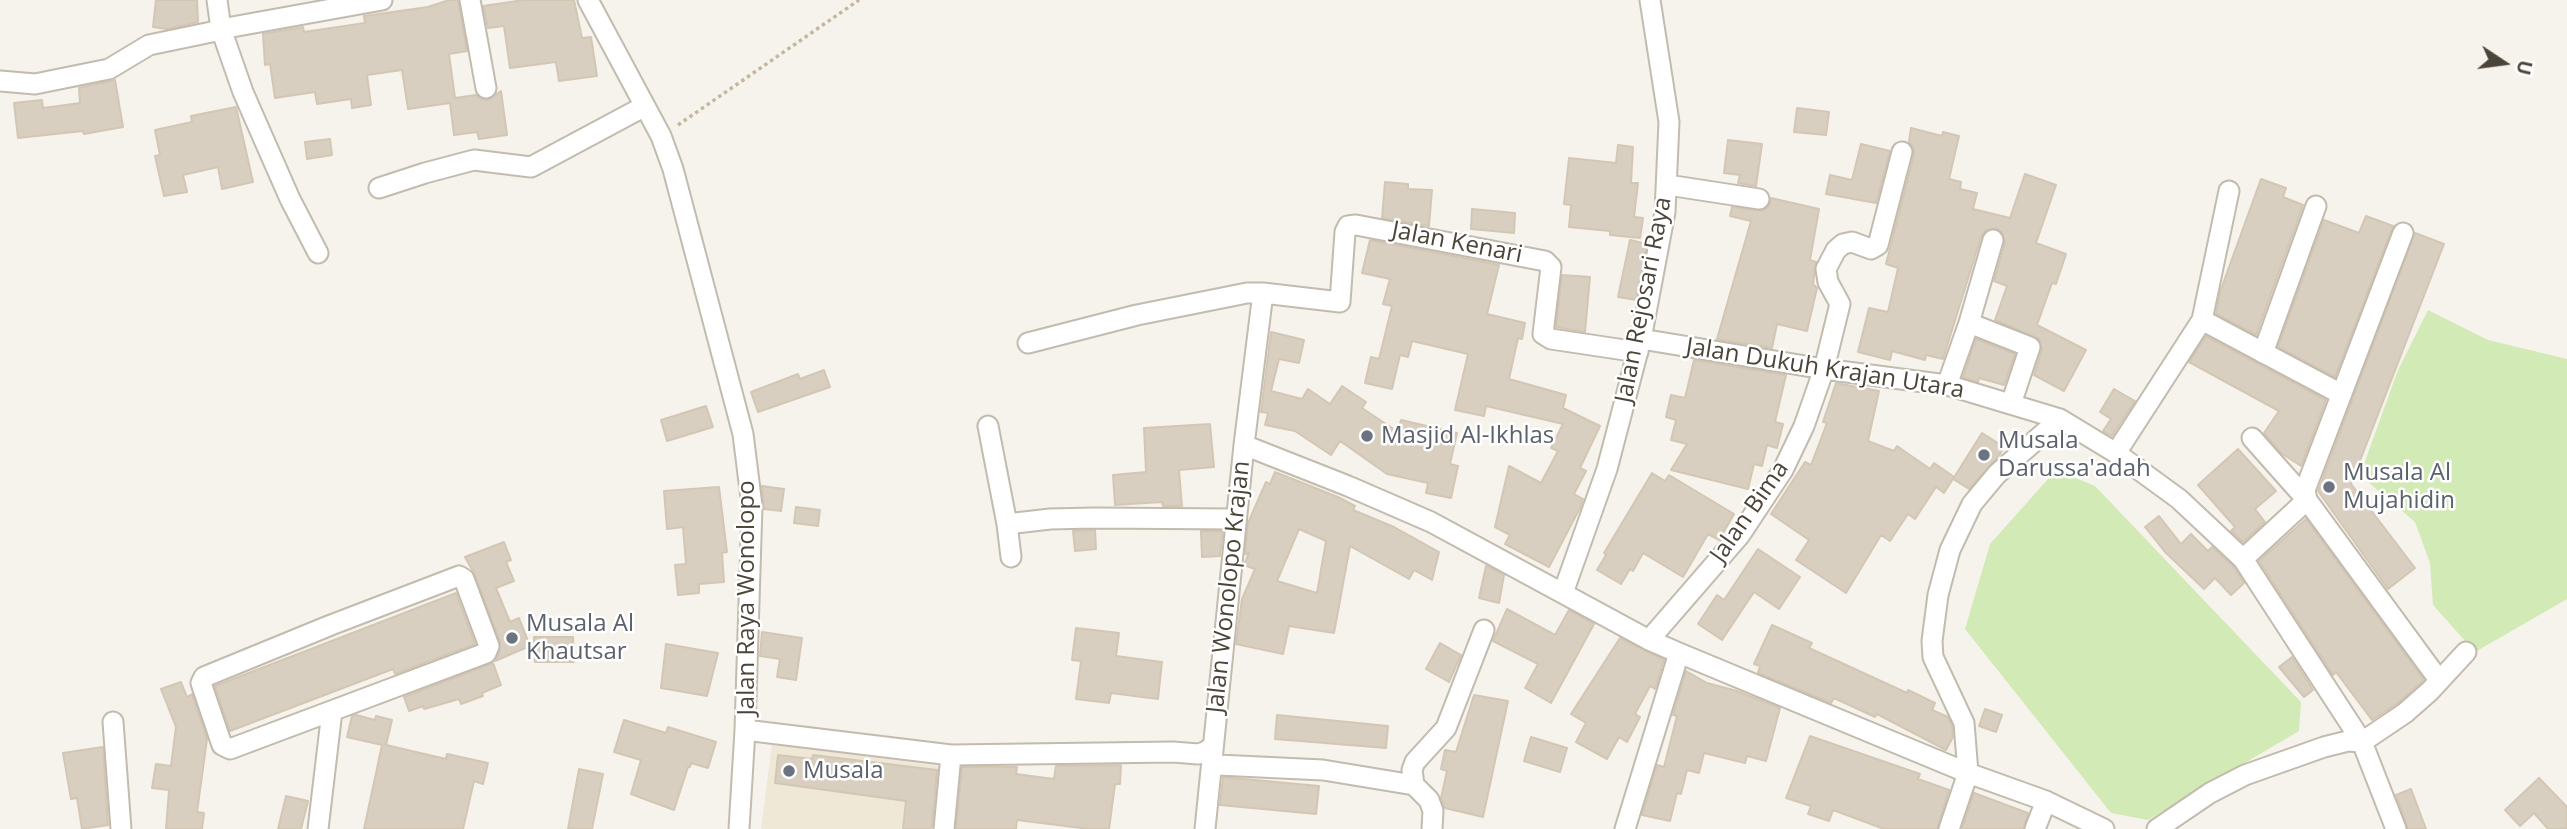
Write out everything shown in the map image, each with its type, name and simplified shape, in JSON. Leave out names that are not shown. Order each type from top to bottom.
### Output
[{"type":"street","points":[[217,0],[221,29],[243,92],[318,253]]},
{"type":"street","points":[[0,81],[35,84],[109,69],[149,45],[382,0]]},
{"type":"street","points":[[470,0],[486,89]]},
{"type":"street","name":"Jalan Raya Wonolopo","points":[[588,0],[661,136],[743,434],[751,498],[746,730],[739,829]]},
{"type":"street","name":"Jalan Rejosari Raya","points":[[1563,593],[1607,469],[1640,346],[1665,212],[1669,122],[1650,0]]},
{"type":"street","points":[[379,188],[474,160],[531,167],[645,106]]},
{"type":"street","name":"Jalan Bima","points":[[1649,639],[1740,535],[1783,470],[1804,426],[1824,369],[1840,304],[1826,276],[1829,262],[1843,244],[1852,243],[1871,249],[1878,244],[1902,152]]},
{"type":"street","points":[[1668,185],[1759,199]]},
{"type":"street","points":[[2116,453],[2202,320],[2229,191]]},
{"type":"street","points":[[2263,353],[2316,206]]},
{"type":"street","name":"Jalan Kenari","points":[[1028,342],[1137,315],[1247,293],[1340,302],[1345,232],[1349,226],[1356,225],[1545,261],[1551,267],[1543,334],[1551,339],[1640,346]]},
{"type":"street","points":[[2307,500],[2305,490],[2403,233]]},
{"type":"street","points":[[1947,384],[1969,323],[1993,240]]},
{"type":"street","points":[[1244,445],[1263,293]]},
{"type":"street","points":[[2202,320],[2341,394]]},
{"type":"street","points":[[1969,323],[2030,347],[2011,404]]},
{"type":"street","name":"Jalan Dukuh Krajan Utara","points":[[1640,346],[1947,384],[2060,419],[2116,453],[2179,499],[2243,559],[2362,743],[2396,829]]},
{"type":"street","points":[[1949,829],[1968,773],[1962,718],[1933,657],[1933,624],[1944,572],[1950,550],[1972,505],[1997,474],[2060,419]]},
{"type":"street","points":[[988,426],[1011,557]]},
{"type":"street","points":[[2252,438],[2307,500],[2439,680]]},
{"type":"street","name":"Jalan Wonolopo Krajan","points":[[1205,829],[1244,445],[1431,522],[1563,593]]},
{"type":"street","points":[[2243,559],[2307,500]]},
{"type":"street","points":[[1007,524],[1083,518],[1235,519]]},
{"type":"street","points":[[453,577],[464,579],[489,650],[332,711],[230,749],[225,748],[201,683],[204,677],[331,625],[453,577]]},
{"type":"street","points":[[1563,593],[1679,653],[1968,773],[2046,801],[2104,829]]},
{"type":"street","points":[[1414,785],[1412,770],[1415,762],[1446,728],[1484,630]]},
{"type":"street","points":[[2157,829],[2210,793],[2245,775],[2324,747],[2347,741],[2362,743],[2405,713],[2466,652]]},
{"type":"street","points":[[1625,829],[1679,653]]},
{"type":"street","points":[[318,829],[332,711]]},
{"type":"street","points":[[113,722],[121,829]]},
{"type":"street","name":"Jalan Wonolopo Krajan","points":[[746,730],[951,755],[1212,753]]},
{"type":"street","points":[[1212,753],[1218,765],[1323,770],[1414,785],[1429,800],[1433,811],[1432,829]]},
{"type":"street","points":[[944,829],[951,755]]},
{"type":"street","points":[[2035,829],[2046,801]]},
{"type":"path","points":[[661,136],[733,90],[859,0]]},
{"type":"shaded area","points":[[772,744],[941,766],[933,829],[761,829]]},
{"type":"green space","points":[[2428,310],[2488,340],[2567,359],[2567,599],[2475,652],[2433,605],[2430,563],[2415,522],[2360,475],[2398,370]]},
{"type":"green space","points":[[2056,470],[2095,486],[2301,702],[2299,731],[2148,820],[2111,813],[1965,629],[1990,544]]},
{"type":"building","points":[[156,0],[197,0],[198,22],[167,29],[153,27]]},
{"type":"building","points":[[458,0],[467,51],[449,54],[455,98],[476,95],[488,100],[501,91],[507,135],[479,139],[477,132],[454,135],[450,103],[408,109],[402,70],[367,75],[371,105],[352,108],[351,99],[317,104],[315,92],[275,98],[270,64],[265,65],[263,34],[303,27],[304,32],[365,23],[364,16],[428,7]]},
{"type":"building","points":[[524,0],[574,0],[582,38],[591,37],[597,76],[559,81],[556,62],[510,68],[504,26],[488,28],[483,6]]},
{"type":"building","points":[[115,80],[123,127],[84,134],[83,131],[18,138],[14,103],[42,100],[43,108],[80,103],[79,88]]},
{"type":"building","points":[[236,107],[253,182],[222,189],[218,167],[183,175],[187,192],[164,196],[155,156],[160,155],[155,130],[192,122],[191,116]]},
{"type":"building","points":[[1797,108],[1829,112],[1826,135],[1794,132]]},
{"type":"building","points":[[1911,128],[1942,136],[1943,132],[1959,136],[1949,179],[1961,182],[1960,189],[1977,193],[1973,209],[2010,218],[2025,174],[2056,185],[2036,243],[2066,254],[2037,325],[2086,350],[2064,391],[2034,375],[2042,350],[2039,339],[1995,320],[2007,286],[1994,281],[2005,243],[2002,232],[1996,228],[1985,231],[1981,237],[1943,359],[1926,355],[1925,360],[1892,351],[1890,360],[1858,352],[1869,308],[1888,312],[1898,268],[1886,264],[1914,155],[1914,148],[1909,142]]},
{"type":"building","points":[[330,139],[332,155],[307,159],[305,142]]},
{"type":"building","points":[[1728,140],[1762,144],[1756,186],[1738,183],[1740,175],[1724,173]]},
{"type":"building","points":[[1861,144],[1890,151],[1876,203],[1826,194],[1830,175],[1852,180]]},
{"type":"building","points":[[1618,145],[1633,147],[1631,183],[1638,183],[1634,217],[1643,218],[1640,238],[1610,235],[1610,231],[1569,227],[1571,205],[1564,204],[1569,158],[1616,163]]},
{"type":"building","points":[[2261,179],[2286,188],[2283,197],[2303,205],[2256,335],[2216,314],[2220,292]]},
{"type":"building","points":[[1385,182],[1408,184],[1408,189],[1432,190],[1429,226],[1382,218]]},
{"type":"building","points":[[1771,198],[1819,209],[1810,260],[1816,262],[1813,284],[1817,288],[1807,331],[1777,324],[1772,348],[1717,339],[1751,221],[1730,216],[1732,207],[1763,211],[1769,206]]},
{"type":"building","points":[[1472,209],[1515,213],[1514,233],[1471,229]]},
{"type":"building","points":[[2366,216],[2393,226],[2335,377],[2278,347],[2324,220],[2359,233]]},
{"type":"building","points":[[2415,233],[2444,244],[2351,484],[2415,568],[2388,589],[2318,491]]},
{"type":"building","points":[[1370,240],[1499,265],[1487,314],[1525,323],[1522,339],[1518,338],[1509,379],[1566,395],[1563,408],[1600,426],[1580,468],[1586,471],[1574,494],[1583,499],[1580,508],[1549,567],[1505,544],[1510,535],[1495,527],[1509,466],[1541,483],[1558,451],[1551,448],[1563,424],[1486,406],[1484,416],[1455,410],[1468,354],[1412,341],[1408,357],[1400,355],[1392,389],[1365,383],[1371,357],[1379,359],[1392,306],[1383,304],[1390,279],[1362,273]]},
{"type":"building","points":[[1630,240],[1647,244],[1636,300],[1618,297]]},
{"type":"building","points":[[1562,275],[1590,277],[1585,332],[1556,327]]},
{"type":"building","points":[[1271,332],[1304,340],[1299,363],[1279,359],[1271,391],[1302,399],[1308,389],[1330,404],[1342,386],[1366,402],[1362,408],[1398,432],[1401,420],[1457,433],[1450,464],[1458,466],[1451,498],[1426,493],[1428,483],[1387,474],[1340,441],[1331,455],[1295,431],[1265,425],[1268,413],[1261,412]]},
{"type":"building","points":[[2206,336],[2326,400],[2301,466],[2281,453],[2264,433],[2279,411],[2189,362]]},
{"type":"building","points":[[1976,339],[2015,354],[2004,385],[1963,377]]},
{"type":"building","points":[[1694,360],[1786,375],[1775,422],[1783,424],[1777,448],[1767,445],[1762,466],[1754,464],[1748,489],[1671,470],[1687,444],[1671,440],[1676,420],[1666,417],[1671,395],[1685,398]]},
{"type":"building","points":[[824,370],[830,387],[758,412],[751,392],[798,374],[800,379]]},
{"type":"building","points":[[1836,383],[1879,391],[1868,441],[1894,451],[1897,446],[1930,469],[1934,463],[1954,477],[1944,493],[1936,487],[1915,519],[1908,514],[1890,541],[1881,535],[1846,593],[1796,560],[1809,540],[1771,514],[1805,462],[1811,465],[1827,423],[1823,422]]},
{"type":"building","points":[[2114,389],[2135,401],[2112,436],[2103,431],[2111,419],[2100,412]]},
{"type":"building","points":[[706,406],[713,427],[667,441],[661,420]]},
{"type":"building","points":[[1210,424],[1214,467],[1179,470],[1182,506],[1163,506],[1162,502],[1115,505],[1113,475],[1146,472],[1144,428]]},
{"type":"building","name":"Musala Darussa'adah","points":[[1982,433],[2004,447],[1969,489],[1953,479]]},
{"type":"building","points":[[2238,449],[2276,491],[2255,509],[2265,522],[2243,542],[2231,531],[2235,527],[2198,485]]},
{"type":"building","points":[[1275,472],[1338,497],[1355,506],[1353,510],[1394,527],[1439,552],[1432,580],[1414,570],[1409,579],[1350,546],[1334,633],[1289,626],[1283,654],[1236,644],[1242,599],[1255,569],[1244,565],[1249,553],[1245,554],[1248,523],[1266,482],[1270,484]],"holes":[[[1299,529],[1326,541],[1317,593],[1277,581]]]},
{"type":"building","points":[[1652,473],[1665,481],[1669,475],[1734,514],[1719,540],[1708,534],[1683,577],[1643,553],[1633,571],[1630,569],[1621,584],[1597,570],[1606,555],[1604,553]]},
{"type":"building","points":[[762,486],[784,489],[781,511],[764,509]]},
{"type":"building","points":[[719,487],[727,552],[722,553],[724,582],[699,584],[699,593],[678,595],[675,565],[686,564],[683,527],[667,529],[664,491]]},
{"type":"building","points":[[796,507],[820,510],[818,526],[794,523]]},
{"type":"building","points":[[2159,516],[2181,544],[2191,534],[2208,551],[2212,547],[2234,567],[2244,583],[2231,595],[2215,578],[2204,589],[2165,552],[2145,527]]},
{"type":"building","points":[[2306,519],[2424,680],[2398,703],[2372,720],[2336,672],[2333,675],[2259,561]]},
{"type":"building","points":[[1095,530],[1096,549],[1075,551],[1073,531]]},
{"type":"building","points":[[1201,531],[1223,531],[1220,556],[1202,557]]},
{"type":"building","points":[[504,542],[511,560],[506,562],[514,581],[496,588],[510,622],[519,618],[530,646],[495,661],[500,651],[500,642],[475,575],[465,557]]},
{"type":"building","points":[[1758,549],[1800,577],[1779,609],[1754,592],[1722,640],[1698,624],[1717,595],[1724,600]]},
{"type":"building","points":[[1486,566],[1504,575],[1499,603],[1479,598]]},
{"type":"building","points":[[456,593],[475,644],[395,674],[393,669],[230,731],[215,686]]},
{"type":"building","points":[[1507,609],[1555,635],[1569,610],[1594,624],[1551,703],[1525,688],[1538,664],[1493,641]]},
{"type":"building","points":[[1772,625],[1812,643],[1809,648],[1935,703],[1932,710],[1948,717],[1952,726],[1953,737],[1946,750],[1877,714],[1875,717],[1834,698],[1831,703],[1758,673],[1760,666],[1754,664]]},
{"type":"building","points":[[1076,628],[1119,633],[1116,656],[1162,662],[1158,699],[1111,693],[1109,703],[1076,699],[1081,661],[1072,660]]},
{"type":"building","points":[[762,632],[802,638],[796,680],[777,677],[780,659],[760,656]]},
{"type":"building","points":[[534,637],[573,637],[574,662],[535,662]]},
{"type":"building","points":[[1620,638],[1664,660],[1655,689],[1650,686],[1635,714],[1640,717],[1627,742],[1619,737],[1607,759],[1576,742],[1586,723],[1571,714]]},
{"type":"building","points":[[1440,643],[1461,655],[1449,682],[1426,669]]},
{"type":"building","points":[[666,644],[718,653],[707,696],[661,688]]},
{"type":"building","points":[[2292,657],[2313,690],[2304,697],[2279,667]]},
{"type":"building","points":[[493,663],[501,685],[482,693],[483,696],[461,704],[459,699],[409,711],[404,697]]},
{"type":"building","points":[[1686,671],[1707,683],[1737,691],[1780,708],[1766,761],[1747,756],[1745,763],[1704,753],[1699,773],[1687,770],[1681,794],[1677,793],[1670,821],[1642,815],[1657,765],[1664,767],[1677,716],[1673,715]]},
{"type":"building","points":[[181,682],[187,697],[192,694],[207,739],[197,812],[204,813],[202,829],[166,829],[169,790],[152,788],[156,764],[171,766],[176,727],[161,689]]},
{"type":"building","points":[[1474,695],[1508,701],[1483,817],[1445,808],[1441,798],[1447,771],[1441,769],[1445,750],[1456,752]]},
{"type":"building","points":[[1985,709],[2002,715],[1996,732],[1979,726]]},
{"type":"building","points":[[1277,715],[1388,726],[1386,748],[1275,739]]},
{"type":"building","points":[[352,716],[375,720],[376,716],[392,720],[386,745],[446,759],[447,754],[488,763],[483,784],[474,781],[463,829],[364,829],[382,745],[347,737]]},
{"type":"building","points":[[624,720],[666,733],[668,727],[716,742],[708,768],[691,763],[688,767],[674,810],[631,794],[641,760],[614,752]]},
{"type":"building","points":[[1810,736],[1920,774],[1918,779],[1949,790],[1937,829],[1884,829],[1833,810],[1829,821],[1808,814],[1811,806],[1786,798]]},
{"type":"building","points":[[1531,737],[1567,748],[1560,772],[1524,761]]},
{"type":"building","points":[[103,747],[108,825],[82,829],[77,798],[71,799],[63,753]]},
{"type":"building","points":[[778,755],[812,759],[813,755],[937,770],[932,826],[930,829],[903,829],[906,801],[775,783]]},
{"type":"building","points":[[1121,765],[1120,784],[1115,784],[1109,829],[1017,820],[1016,829],[956,829],[962,767],[1017,767],[1016,774],[1054,779],[1056,766]]},
{"type":"building","points":[[579,769],[603,774],[592,829],[568,829]]},
{"type":"building","points":[[1223,777],[1319,786],[1316,814],[1220,805]]},
{"type":"building","points":[[2539,778],[2567,807],[2567,829],[2548,829],[2534,813],[2520,826],[2505,810]]},
{"type":"building","points":[[2411,789],[2426,829],[2408,829],[2396,795]]},
{"type":"building","points":[[1974,793],[2028,813],[2023,829],[1962,829]]},
{"type":"building","points":[[286,796],[308,801],[301,829],[278,829]]},
{"type":"place","name":"Masjid Al-Ikhlas","points":[[1367,436]]},
{"type":"place","name":"Musala Darussa'adah","points":[[1984,455]]},
{"type":"place","name":"Musala Al Mujahidin","points":[[2329,487]]},
{"type":"place","name":"Musala Al Khautsar","points":[[512,638]]},
{"type":"place","name":"Musala","points":[[789,771]]}]
